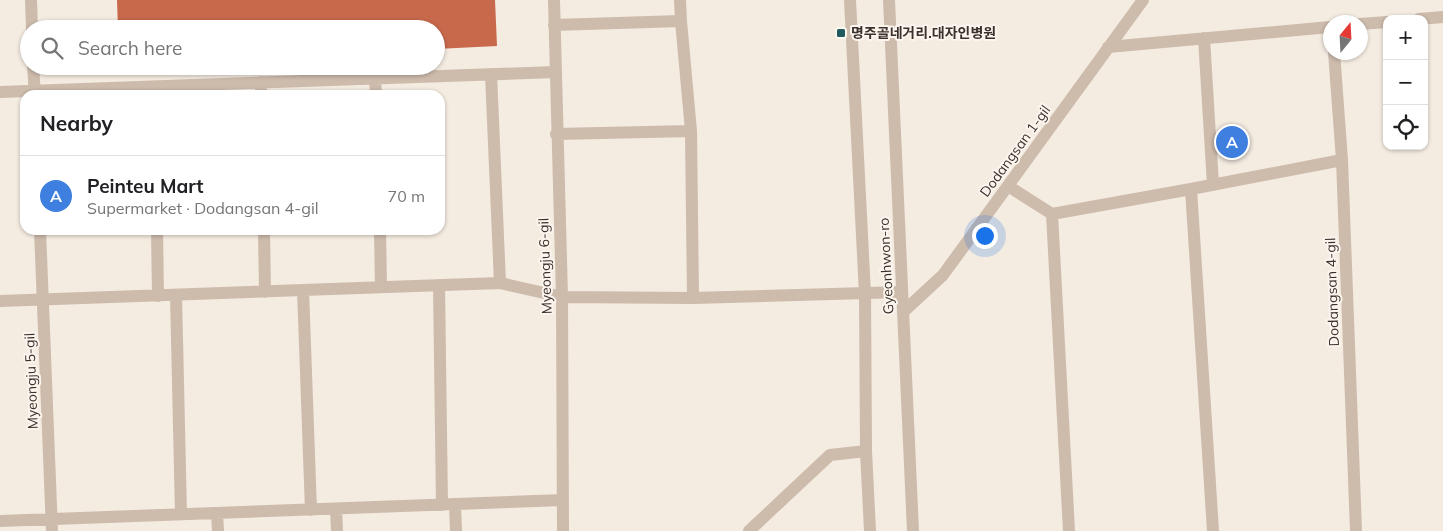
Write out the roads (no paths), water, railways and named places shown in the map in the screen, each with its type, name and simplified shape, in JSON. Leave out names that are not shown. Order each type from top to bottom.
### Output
[{"type":"street","points":[[31,0],[32,20]]},
{"type":"street","name":"Myeongju 6-gil","points":[[554,0],[556,134],[562,297],[563,531]]},
{"type":"street","points":[[680,0],[691,132],[693,298]]},
{"type":"street","name":"Gyeonhwon-ro","points":[[850,0],[865,294],[866,450],[870,531]]},
{"type":"street","name":"Gyeonhwon-ro","points":[[889,0],[913,531]]},
{"type":"street","name":"Dodangsan 1-gil","points":[[903,312],[943,275],[1143,0]]},
{"type":"street","points":[[1428,18],[1443,16]]},
{"type":"street","points":[[554,25],[681,21]]},
{"type":"street","points":[[1368,23],[1383,22]]},
{"type":"street","points":[[1108,47],[1323,28]]},
{"type":"street","points":[[1204,38],[1213,185]]},
{"type":"street","name":"Dodangsan 4-gil","points":[[1335,60],[1342,160],[1356,531]]},
{"type":"street","points":[[208,90],[261,89],[375,78],[555,72]]},
{"type":"street","points":[[491,74],[500,283]]},
{"type":"street","points":[[33,75],[34,90]]},
{"type":"street","points":[[375,78],[376,90]]},
{"type":"street","points":[[0,92],[20,93]]},
{"type":"street","points":[[556,134],[691,132]]},
{"type":"street","points":[[1008,186],[1052,214],[1342,160]]},
{"type":"street","points":[[1192,189],[1213,531]]},
{"type":"street","points":[[1052,214],[1069,531]]},
{"type":"street","name":"Myeongju 5-gil","points":[[40,235],[51,525]]},
{"type":"street","points":[[156,235],[158,296]]},
{"type":"street","points":[[264,235],[266,292]]},
{"type":"street","points":[[380,235],[381,287]]},
{"type":"street","points":[[0,301],[500,283],[562,297],[693,298],[902,292]]},
{"type":"street","points":[[439,285],[448,505],[456,531]]},
{"type":"street","points":[[303,290],[311,510]]},
{"type":"street","points":[[176,295],[181,514]]},
{"type":"street","points":[[750,531],[830,455],[866,450]]},
{"type":"street","points":[[0,521],[51,525],[181,514],[563,500]]},
{"type":"street","points":[[336,509],[337,531]]},
{"type":"street","points":[[218,513],[218,531]]},
{"type":"place","name":"명주골네거리.대자인병원","points":[[841,33]]},
{"type":"place","name":"Peinteu Mart","points":[[1232,142]]}]
